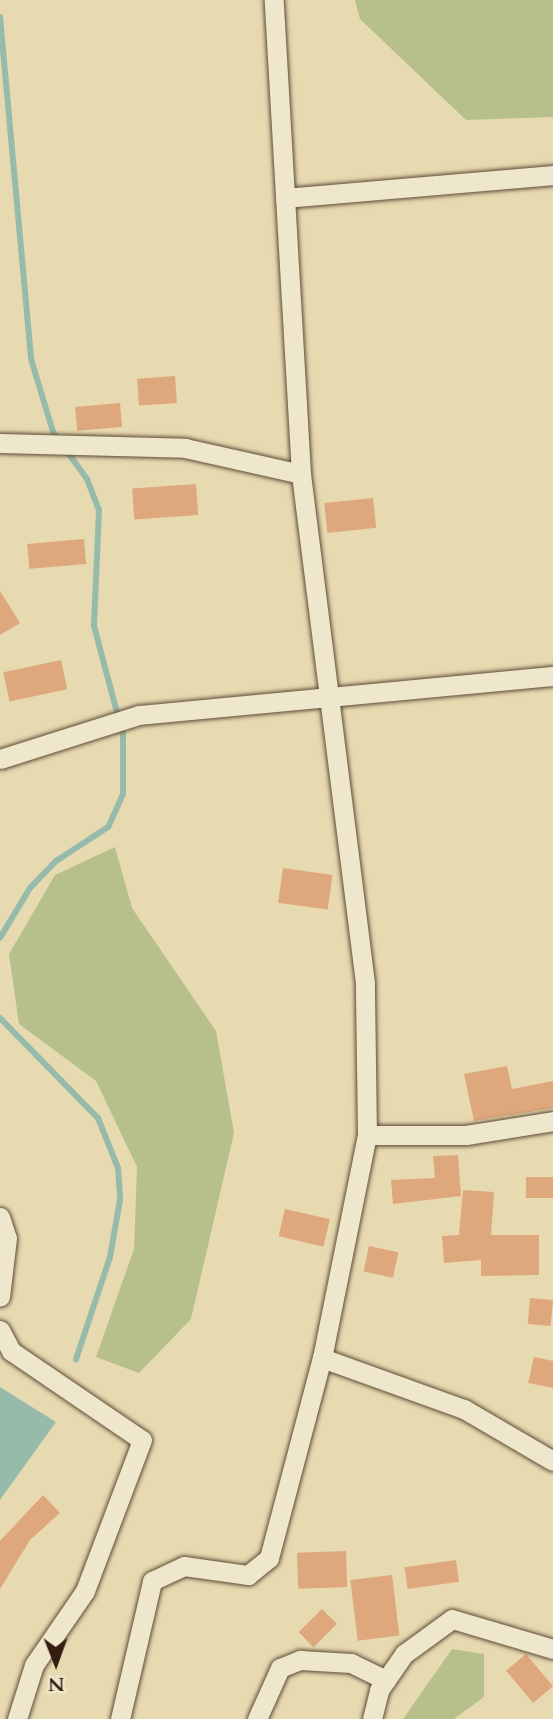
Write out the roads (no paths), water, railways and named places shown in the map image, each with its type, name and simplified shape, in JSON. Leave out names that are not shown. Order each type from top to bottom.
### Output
[{"type":"street","points":[[120,1719],[152,1581],[163,1570],[184,1566],[248,1576],[269,1558],[322,1358],[367,1135],[371,1040],[332,695],[301,474],[274,0]]},
{"type":"street","points":[[285,198],[553,175]]},
{"type":"street","points":[[0,443],[69,442],[185,448],[301,474]]},
{"type":"street","points":[[0,759],[104,722],[139,715],[553,676]]},
{"type":"street","points":[[367,1135],[466,1135],[553,1121]]},
{"type":"street","points":[[0,1217],[7,1238],[0,1297]]},
{"type":"street","points":[[0,1330],[11,1351],[142,1440],[85,1591],[34,1665],[17,1719]]},
{"type":"street","points":[[322,1358],[464,1409],[553,1461]]},
{"type":"street","points":[[372,1719],[386,1680],[404,1654],[452,1619],[553,1649]]},
{"type":"street","points":[[257,1719],[280,1668],[300,1660],[351,1663],[386,1680]]},
{"type":"waterway","points":[[0,17],[31,359],[53,432],[87,479],[99,510],[94,626],[123,735],[123,794],[108,827],[56,861],[30,888],[0,938]]},
{"type":"waterway","points":[[0,1018],[98,1118],[118,1168],[120,1200],[110,1257],[76,1359]]}]
